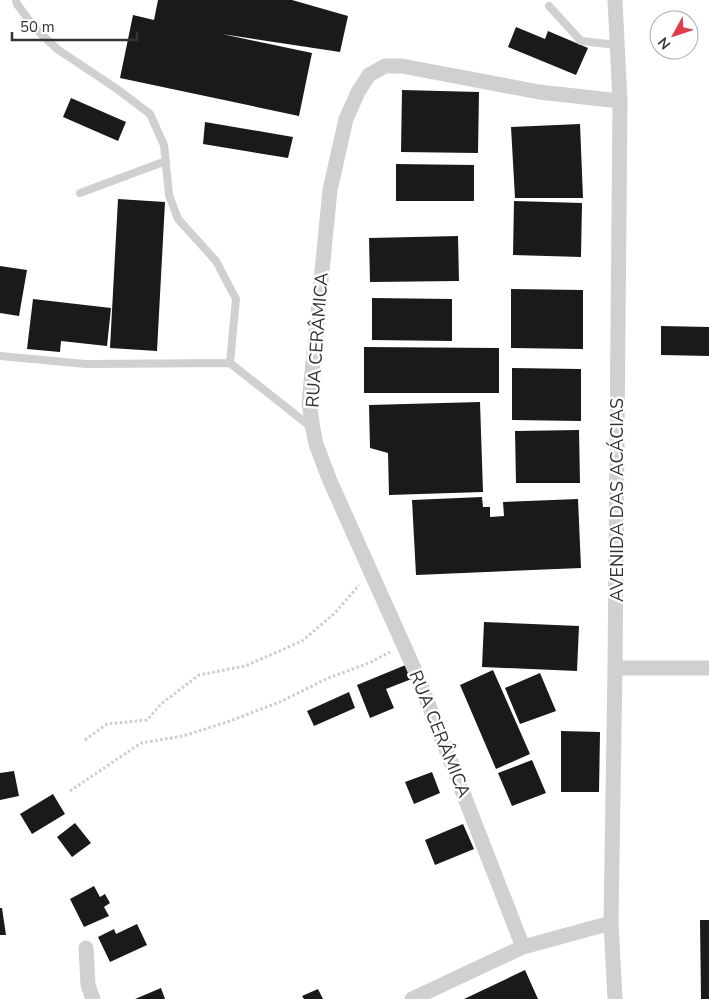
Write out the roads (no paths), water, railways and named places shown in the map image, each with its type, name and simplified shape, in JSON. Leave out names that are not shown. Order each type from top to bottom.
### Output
[{"type":"street","name":"AVENIDA DAS ACÁCIAS","points":[[615,0],[620,101],[611,923],[615,999]]},
{"type":"street","name":"RUA CERÂMICA","points":[[524,947],[418,675],[330,481],[313,429],[309,403],[330,190],[346,119],[358,92],[369,74],[385,66],[402,66],[539,92],[620,101]]},
{"type":"street","points":[[615,668],[709,668]]},
{"type":"street","points":[[412,999],[524,947],[611,923]]},
{"type":"street","points":[[86,948],[88,985],[93,999]]},
{"type":"lane","points":[[16,0],[34,27],[57,49],[150,114],[164,145],[169,195],[178,219],[216,261],[236,299],[230,363]]},
{"type":"lane","points":[[549,6],[581,41],[617,45]]},
{"type":"lane","points":[[80,193],[166,161]]},
{"type":"lane","points":[[0,356],[86,364],[230,363],[313,429]]}]
